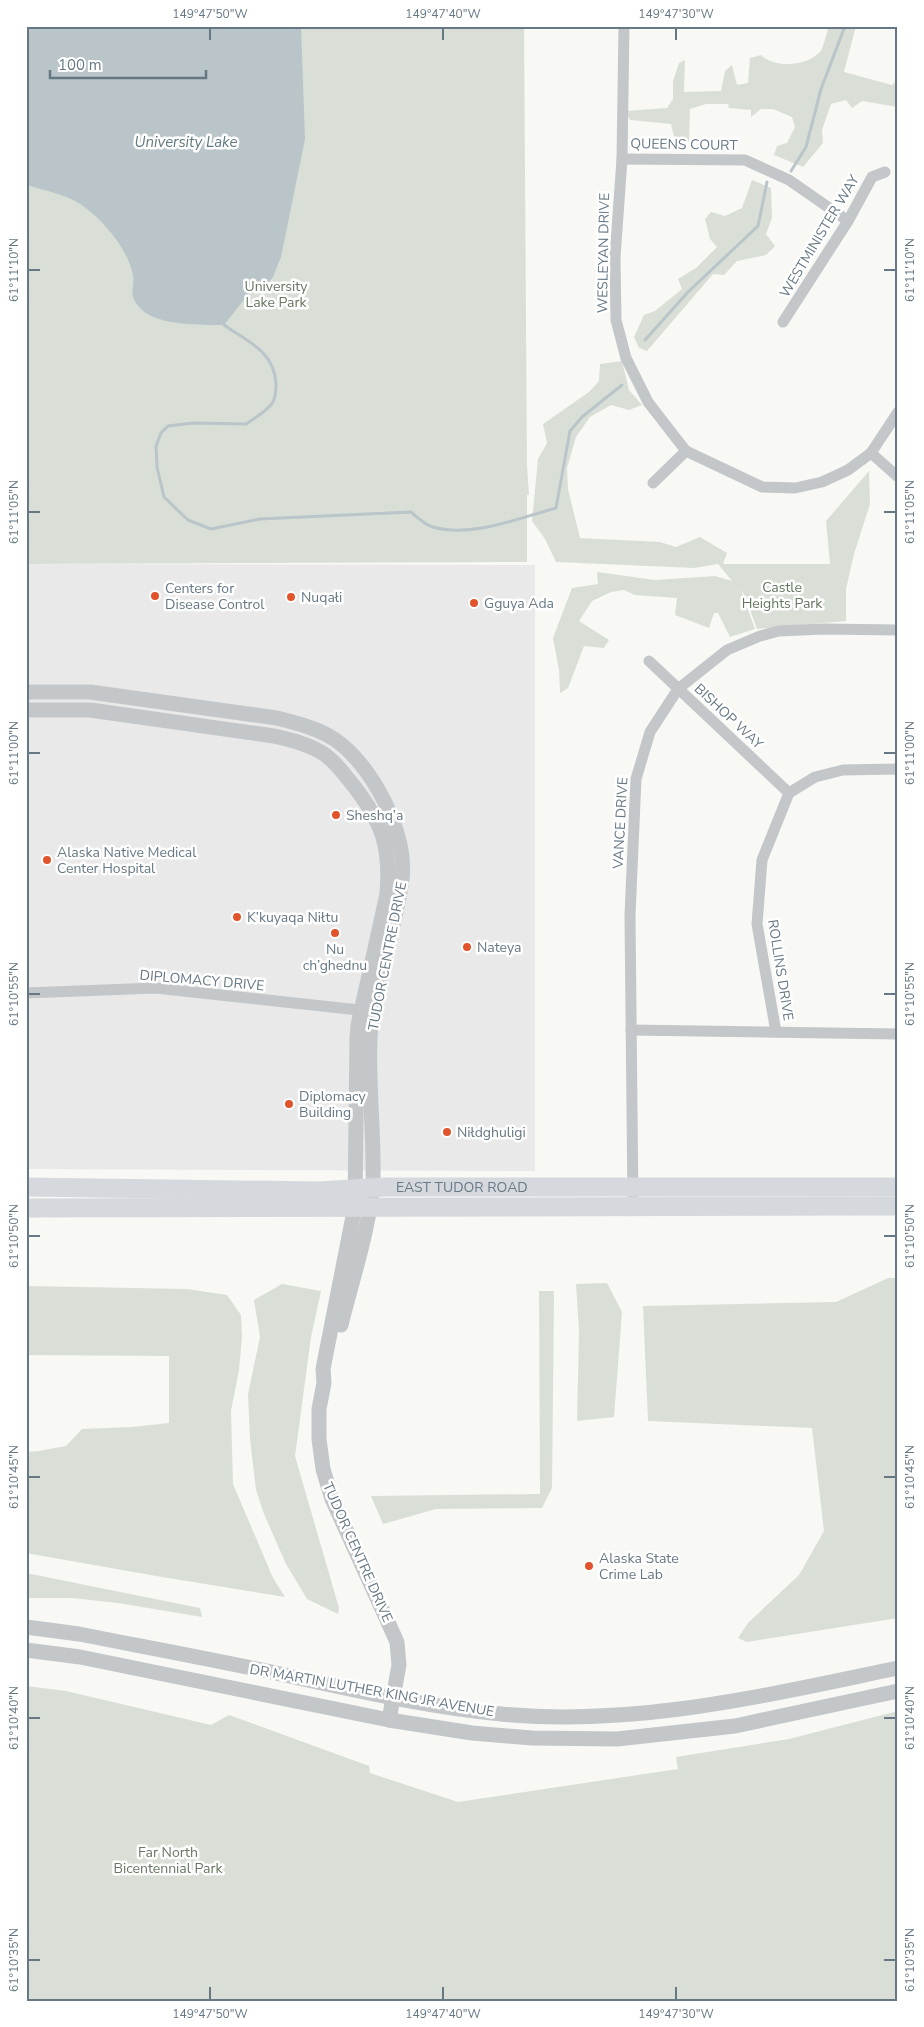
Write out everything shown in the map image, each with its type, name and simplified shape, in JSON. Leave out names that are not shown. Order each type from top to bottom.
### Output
[{"type":"main road","name":"EAST TUDOR ROAD","points":[[26,1187],[318,1191],[363,1198],[633,1206],[898,1206]]},
{"type":"main road","name":"EAST TUDOR ROAD","points":[[26,1208],[363,1198],[632,1187],[898,1188]]},
{"type":"street","name":"WESLEYAN DRIVE","points":[[624,26],[622,159],[616,258],[616,320],[626,358],[648,402],[686,451],[762,487],[795,488],[822,482],[848,470],[871,453],[898,412]]},
{"type":"street","name":"QUEENS COURT","points":[[622,159],[745,160],[789,180],[848,221]]},
{"type":"street","name":"WESTMINISTER WAY","points":[[783,322],[848,221],[872,177],[885,172]]},
{"type":"street","points":[[653,483],[686,451]]},
{"type":"street","points":[[871,453],[898,477]]},
{"type":"street","name":"VANCE DRIVE","points":[[633,1206],[630,916],[636,778],[650,732],[678,689],[726,650],[760,636],[779,631],[824,629],[898,630]]},
{"type":"street","name":"BISHOP WAY","points":[[649,661],[789,793]]},
{"type":"street","name":"TUDOR CENTRE DRIVE","points":[[26,692],[90,692],[277,718],[307,726],[334,739],[353,755],[377,786],[391,815],[401,845],[402,878],[367,1011],[356,1038],[363,1198],[323,1369],[324,1383],[319,1409],[319,1439],[323,1469],[332,1499],[397,1642],[399,1665],[389,1720]]},
{"type":"street","name":"TUDOR CENTRE DRIVE","points":[[26,710],[90,710],[274,736],[300,743],[324,754],[340,768],[378,822],[386,845],[388,864],[387,894],[367,1011]]},
{"type":"street","points":[[789,793],[815,778],[843,770],[898,769]]},
{"type":"street","name":"ROLLINS DRIVE","points":[[776,1032],[757,924],[762,860],[789,793]]},
{"type":"street","name":"DIPLOMACY DRIVE","points":[[26,993],[156,988],[367,1011]]},
{"type":"street","points":[[631,1030],[898,1034]]},
{"type":"street","name":"DR MARTIN LUTHER KING JR AVENUE","points":[[26,1627],[79,1634],[393,1697],[502,1714],[568,1716],[658,1713],[739,1701],[898,1668]]},
{"type":"street","name":"DR MARTIN LUTHER KING JR AVENUE","points":[[26,1650],[80,1657],[389,1720],[472,1734],[532,1738],[617,1738],[735,1726],[898,1692]]},
{"type":"street","points":[[532,1738],[625,1729],[638,1714]]},
{"type":"shaded area","points":[[26,564],[535,565],[535,1171],[26,1169]]},
{"type":"green space","name":"University Lake Park","points":[[26,26],[524,26],[527,465],[529,495],[527,495],[527,562],[26,564]]},
{"type":"green space","points":[[829,26],[856,26],[844,72],[892,85],[898,80],[898,107],[862,101],[852,108],[846,100],[831,104],[822,130],[823,143],[803,167],[774,155],[777,146],[787,143],[795,127],[792,117],[773,109],[761,109],[751,117],[751,110],[729,108],[728,104],[706,104],[690,109],[689,142],[674,136],[671,124],[630,120],[626,111],[667,108],[673,99],[673,81],[679,63],[685,60],[684,92],[721,91],[725,71],[732,65],[737,85],[748,83],[750,58],[761,55],[774,62],[790,64],[807,61],[814,57],[820,52],[824,44]]},
{"type":"green space","points":[[752,180],[771,188],[772,218],[766,234],[775,246],[766,255],[737,261],[724,275],[713,274],[647,351],[639,348],[634,337],[644,315],[655,311],[682,289],[678,279],[696,268],[717,247],[710,239],[705,219],[711,212],[725,216],[742,208]]},
{"type":"green space","name":"Castle Heights Park","points":[[622,361],[629,390],[642,405],[629,410],[611,405],[590,417],[576,437],[567,468],[568,489],[580,538],[660,542],[676,547],[700,537],[727,553],[723,564],[830,564],[826,521],[869,471],[870,504],[854,554],[846,589],[846,621],[757,629],[741,590],[755,629],[730,637],[718,613],[714,613],[709,628],[675,615],[677,598],[635,595],[624,590],[611,592],[592,601],[579,621],[609,640],[604,648],[584,646],[568,688],[560,693],[559,670],[553,638],[572,588],[598,584],[597,572],[655,580],[715,576],[732,581],[718,564],[694,568],[556,562],[545,539],[532,521],[538,459],[547,443],[543,424],[589,392],[599,381],[600,364]]},
{"type":"green space","points":[[888,1278],[898,1278],[898,1618],[747,1642],[738,1638],[748,1623],[799,1575],[824,1531],[812,1428],[648,1421],[643,1306],[836,1302]]},
{"type":"green space","points":[[607,1283],[622,1312],[614,1417],[577,1421],[579,1331],[576,1284]]},
{"type":"green space","points":[[282,1284],[321,1291],[311,1337],[295,1456],[339,1608],[338,1614],[307,1599],[286,1564],[264,1514],[256,1490],[250,1439],[248,1394],[260,1337],[254,1300]]},
{"type":"green space","points":[[26,1286],[187,1289],[227,1295],[241,1315],[242,1337],[239,1370],[231,1411],[233,1484],[273,1578],[285,1597],[26,1553],[26,1452],[66,1446],[82,1429],[169,1423],[169,1356],[26,1355]]},
{"type":"green space","points":[[539,1291],[554,1291],[552,1488],[542,1508],[436,1509],[383,1524],[371,1496],[540,1494]]},
{"type":"green space","points":[[26,1573],[200,1608],[202,1617],[118,1603],[72,1598],[26,1598]]},
{"type":"green space","name":"Far North Bicentennial Park","points":[[26,1686],[66,1691],[211,1725],[229,1715],[369,1766],[370,1773],[458,1802],[678,1769],[676,1757],[789,1739],[898,1711],[898,2001],[26,2001]]},
{"type":"water","name":"University Lake","points":[[26,26],[301,26],[305,139],[281,257],[273,277],[263,289],[251,291],[224,325],[179,323],[147,314],[134,299],[132,292],[133,276],[126,256],[105,226],[80,204],[54,193],[26,185]]},
{"type":"waterway","points":[[791,171],[806,147],[821,89],[845,26]]},
{"type":"waterway","points":[[645,340],[688,292],[758,226],[767,182]]},
{"type":"waterway","points":[[224,325],[250,342],[265,355],[274,372],[276,383],[273,402],[246,424],[193,423],[168,426],[161,433],[156,446],[157,467],[164,497],[188,520],[211,529],[260,519],[411,512],[430,526],[447,530],[463,530],[495,525],[556,508],[570,431],[582,417],[622,385]]},
{"type":"place","name":"Centers for Disease Control","points":[[155,596]]},
{"type":"place","name":"Nuqałi","points":[[291,597]]},
{"type":"place","name":"Gguya Ada","points":[[474,603]]},
{"type":"place","name":"Sheshq’a","points":[[336,815]]},
{"type":"place","name":"Alaska Native Medical Center Hospital","points":[[47,860]]},
{"type":"place","name":"K’kuyaqa Niłtu","points":[[237,917]]},
{"type":"place","name":"Nu ch’ghednu","points":[[335,933]]},
{"type":"place","name":"Nateya","points":[[467,947]]},
{"type":"place","name":"Diplomacy Building","points":[[289,1104]]},
{"type":"place","name":"Niłdghuligi","points":[[447,1132]]},
{"type":"place","name":"Alaska State Crime Lab","points":[[589,1566]]}]
